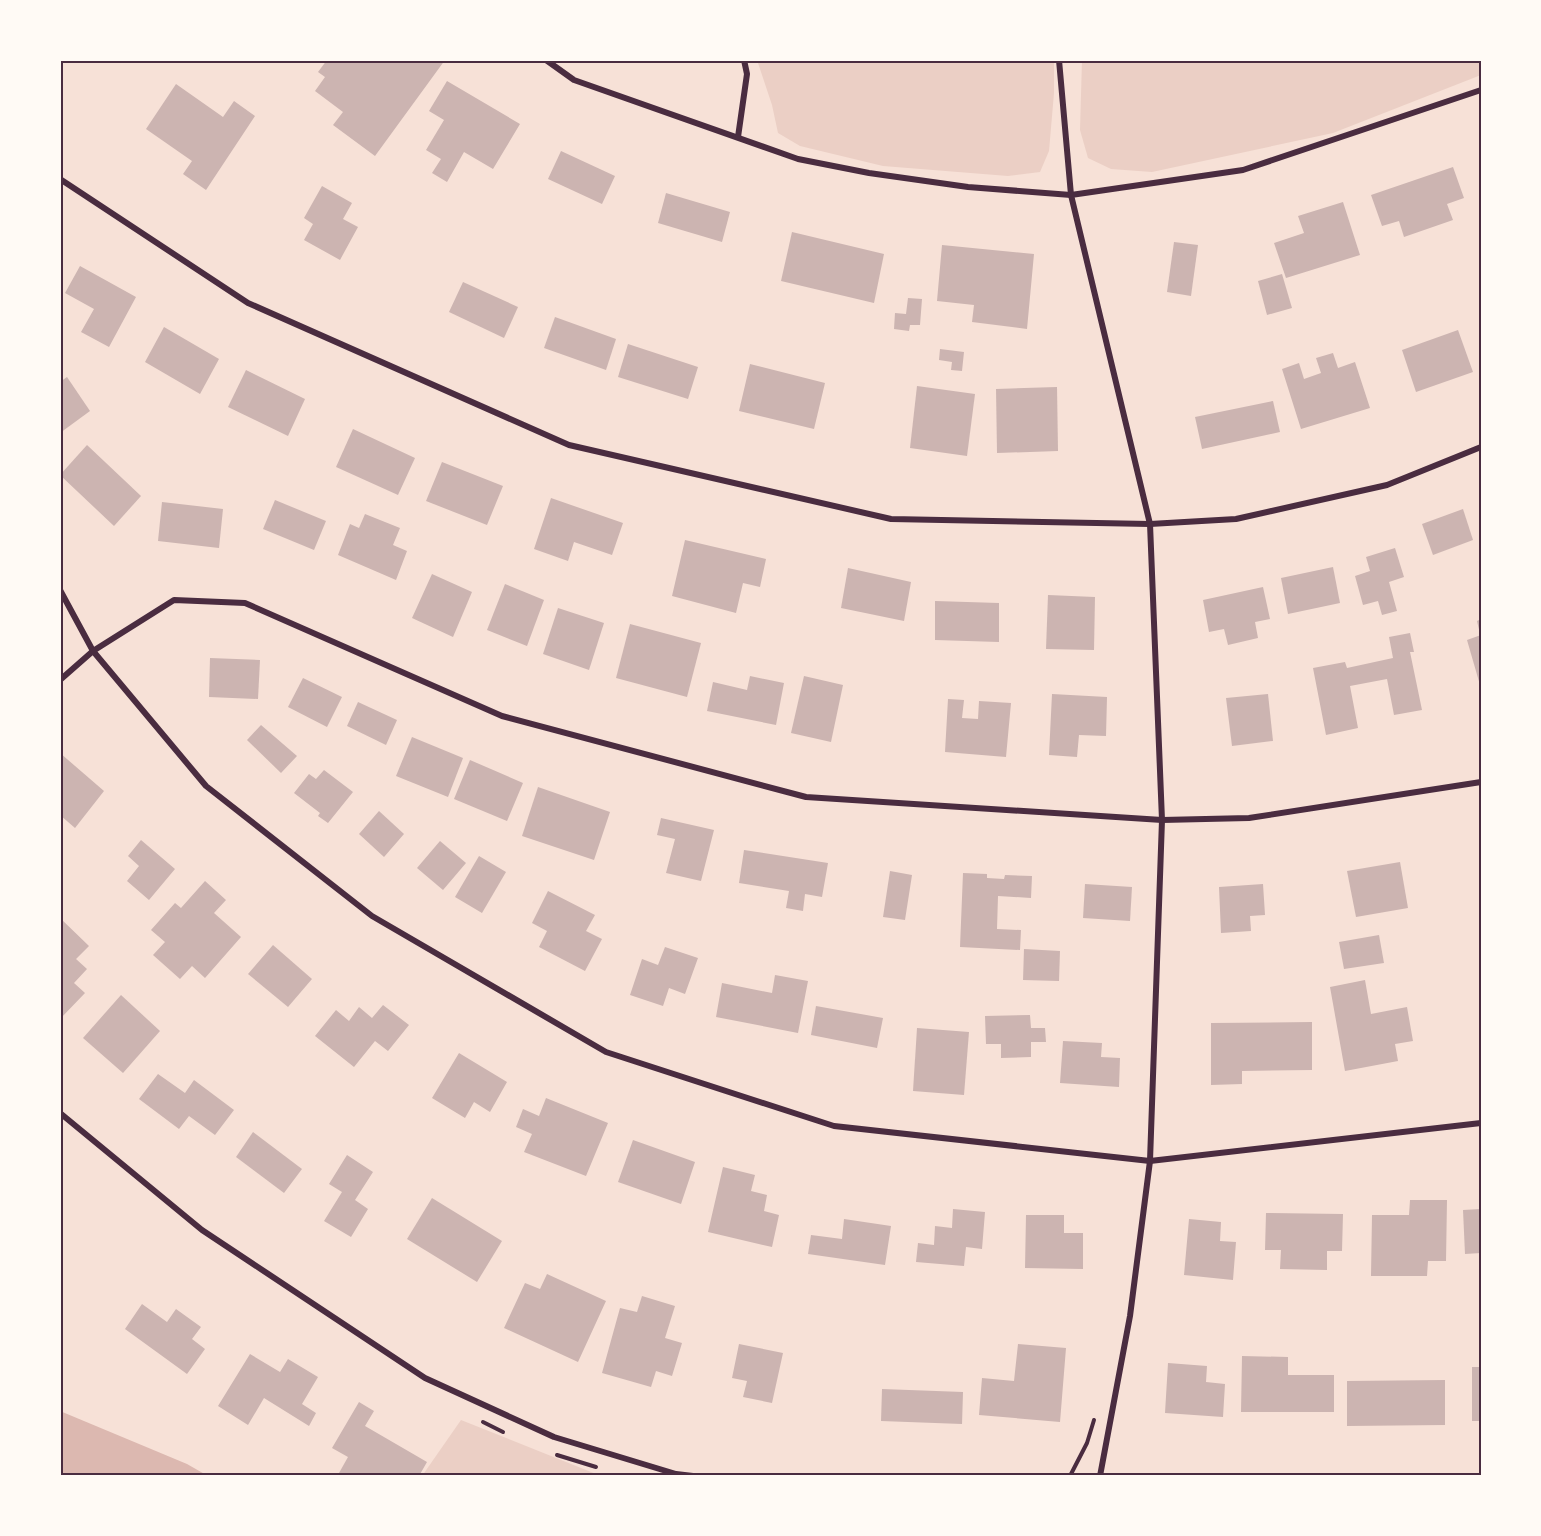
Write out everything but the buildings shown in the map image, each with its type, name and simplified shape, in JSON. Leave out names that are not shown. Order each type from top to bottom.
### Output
[{"type":"street","points":[[546,60],[574,80],[798,159],[869,173],[968,187],[1071,195],[1243,170],[1481,90]]},
{"type":"street","points":[[738,136],[747,74],[744,60]]},
{"type":"street","points":[[1059,60],[1071,195],[1150,524],[1162,820],[1150,1161],[1130,1316],[1100,1476]]},
{"type":"street","points":[[60,179],[248,303],[569,445],[891,519],[1150,524],[1236,519],[1387,485],[1481,447]]},
{"type":"street","points":[[60,590],[93,651],[206,786],[372,916],[606,1052],[834,1125],[1150,1161],[1481,1123]]},
{"type":"street","points":[[60,681],[93,651],[174,600],[245,603],[502,716],[806,797],[1162,820],[1249,818],[1481,782]]},
{"type":"street","points":[[60,1113],[202,1230],[424,1378],[554,1437],[676,1474],[693,1476]]},
{"type":"shaded area","points":[[757,60],[1054,60],[1054,93],[1049,151],[1040,172],[1008,176],[883,166],[800,146],[778,133],[772,105]]},
{"type":"shaded area","points":[[1082,60],[1481,60],[1481,75],[1333,133],[1152,172],[1111,169],[1088,158],[1080,130]]},
{"type":"shaded area","points":[[60,1411],[187,1464],[208,1476],[60,1476]]},
{"type":"shaded area","points":[[461,1420],[601,1476],[422,1476]]}]
